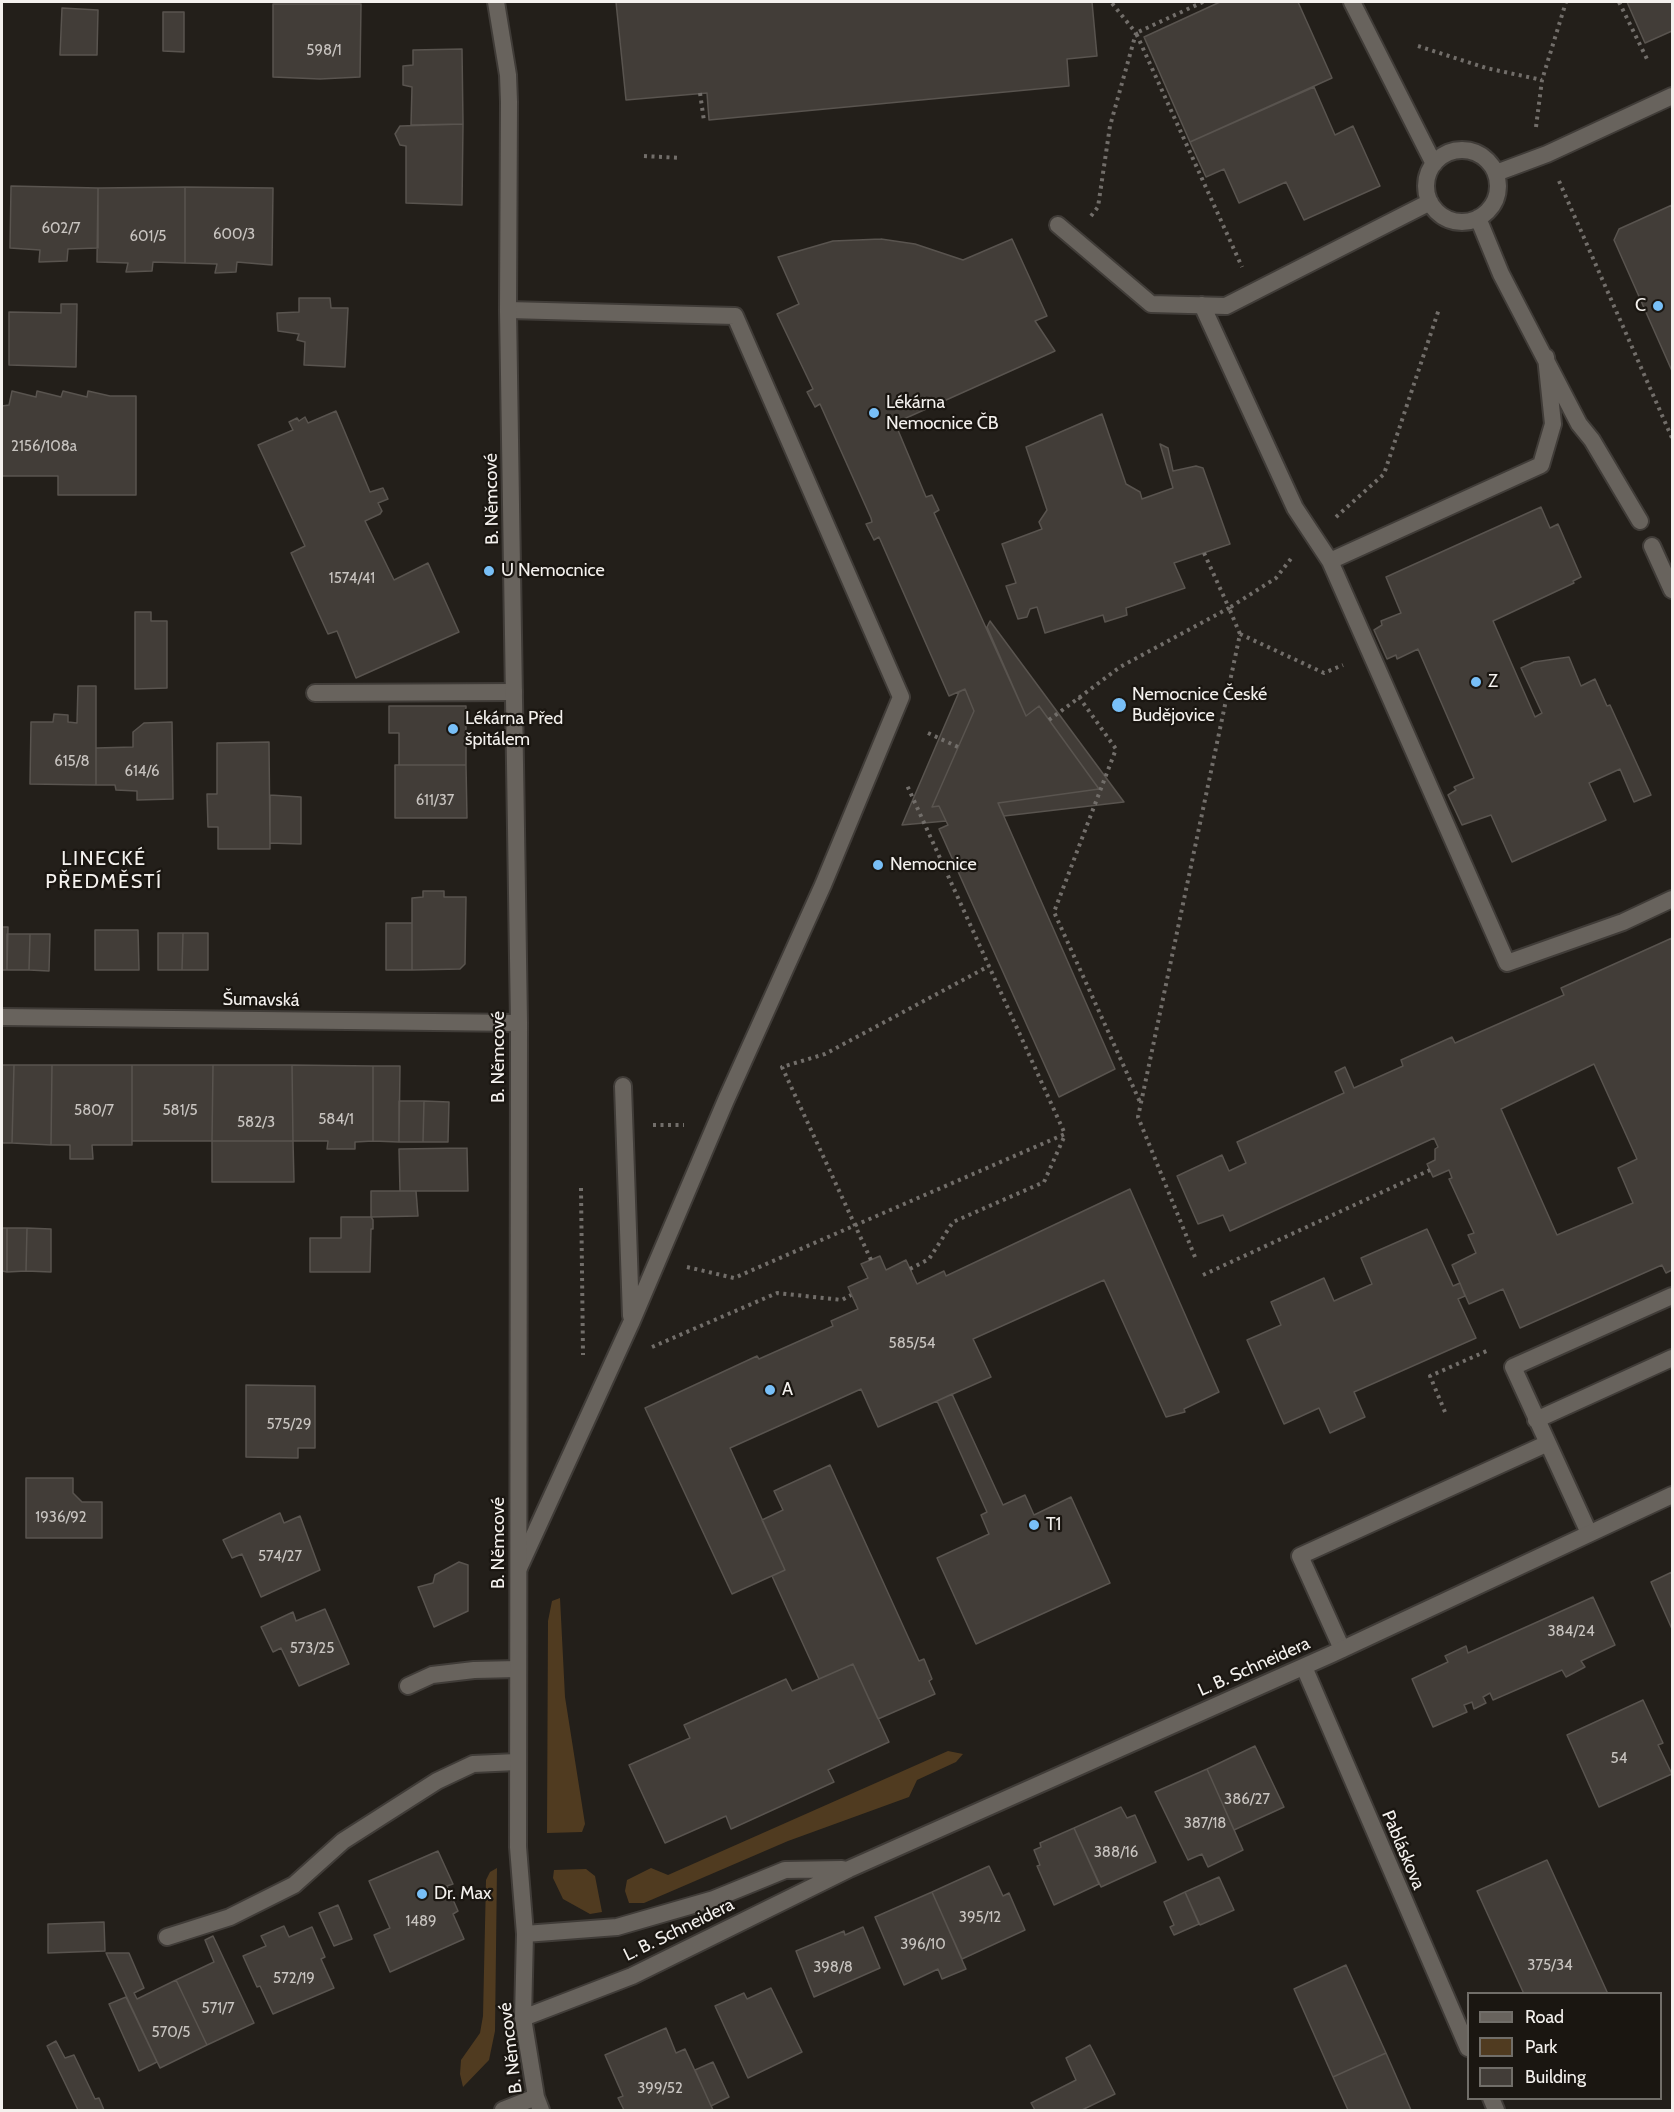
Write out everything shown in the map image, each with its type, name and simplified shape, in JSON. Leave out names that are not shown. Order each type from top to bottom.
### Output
[{"type":"street","name":"B. Němcové","points":[[496,2],[508,84],[508,310],[519,1023],[518,1847],[525,1934],[523,2018],[538,2104]]},
{"type":"street","points":[[1352,2],[1434,164]]},
{"type":"street","points":[[1496,173],[1547,154],[1672,96]]},
{"type":"street","points":[[1473,151],[1483,156],[1496,173],[1497,194],[1487,212],[1478,218],[1467,222],[1446,218],[1430,202],[1426,183],[1434,164],[1452,152],[1473,151]]},
{"type":"street","points":[[1058,225],[1151,304],[1226,306],[1430,202]]},
{"type":"street","points":[[1478,218],[1501,274],[1579,424],[1592,440],[1640,521]]},
{"type":"street","points":[[1202,306],[1295,508],[1330,561],[1507,963],[1623,922],[1672,899]]},
{"type":"street","points":[[508,310],[735,316],[901,697],[823,885],[721,1110],[631,1323],[519,1568]]},
{"type":"street","points":[[1330,561],[1541,465],[1553,424],[1546,357]]},
{"type":"street","points":[[1652,546],[1672,590]]},
{"type":"street","points":[[315,693],[514,692]]},
{"type":"street","name":"Šumavská","points":[[2,1017],[519,1023]]},
{"type":"street","points":[[623,1086],[631,1323]]},
{"type":"street","points":[[1589,1533],[1546,1444],[1513,1367],[1672,1296]]},
{"type":"street","points":[[1536,1420],[1672,1358]]},
{"type":"street","points":[[1342,1649],[1300,1556],[1546,1444]]},
{"type":"street","name":"L. B. Schneidera","points":[[523,2018],[632,1976],[849,1869],[1304,1667],[1672,1495]]},
{"type":"street","name":"Pabláskova","points":[[1304,1667],[1467,2046]]},
{"type":"street","points":[[408,1686],[432,1675],[474,1670],[518,1669]]},
{"type":"street","points":[[167,1937],[230,1917],[294,1885],[343,1841],[437,1781],[473,1764],[517,1762]]},
{"type":"street","name":"L. B. Schneidera","points":[[525,1934],[616,1927],[714,1899],[785,1870],[849,1869]]},
{"type":"street","points":[[503,2110],[538,2104]]},
{"type":"path","points":[[1111,2],[1136,33],[1254,292]]},
{"type":"path","points":[[1073,239],[1098,207],[1110,126],[1136,33],[1203,2]]},
{"type":"path","points":[[1566,2],[1542,80],[1534,124],[1672,438]]},
{"type":"path","points":[[1619,2],[1648,61]]},
{"type":"path","points":[[1418,46],[1486,69],[1542,80]]},
{"type":"path","points":[[700,93],[704,121]]},
{"type":"path","points":[[644,156],[681,158]]},
{"type":"path","points":[[1333,520],[1384,474],[1439,309]]},
{"type":"path","points":[[1195,1257],[1138,1117],[1240,634],[1204,553]]},
{"type":"path","points":[[1049,720],[1120,667],[1229,608],[1276,579],[1295,553]]},
{"type":"path","points":[[1240,634],[1324,673],[1371,652]]},
{"type":"path","points":[[1079,697],[1116,749],[1054,912],[1140,1102]]},
{"type":"path","points":[[928,733],[958,747]]},
{"type":"path","points":[[906,783],[1065,1134],[1044,1182],[953,1222],[929,1259],[910,1269]]},
{"type":"path","points":[[872,1260],[782,1067],[825,1054],[989,966]]},
{"type":"path","points":[[646,1125],[687,1125]]},
{"type":"path","points":[[679,1266],[734,1278],[1065,1134]]},
{"type":"path","points":[[1203,1275],[1430,1170]]},
{"type":"path","points":[[581,1188],[583,1363]]},
{"type":"path","points":[[651,1347],[777,1293],[842,1300],[851,1295]]},
{"type":"path","points":[[1445,1412],[1430,1376],[1508,1342],[1518,1365]]},
{"type":"green space","points":[[560,1598],[565,1697],[585,1824],[582,1832],[547,1833],[548,1621],[552,1601]]},
{"type":"green space","points":[[948,1751],[963,1754],[956,1762],[917,1780],[909,1797],[788,1841],[644,1903],[629,1903],[625,1891],[627,1880],[651,1868],[668,1875]]},
{"type":"green space","points":[[497,1868],[495,2031],[489,2060],[463,2087],[460,2074],[461,2060],[480,2033],[483,2016],[486,1880],[490,1872]]},
{"type":"green space","points":[[586,1869],[595,1876],[602,1912],[590,1914],[563,1899],[553,1878],[554,1870]]},
{"type":"building","points":[[616,2],[1092,2],[1097,56],[1067,59],[1069,86],[709,120],[707,93],[626,100]]},
{"type":"building","points":[[1220,2],[1298,2],[1332,78],[1190,142],[1144,37]]},
{"type":"building","points":[[1627,2],[1672,2],[1672,31],[1645,43]]},
{"type":"building","points":[[273,4],[361,4],[360,77],[320,79],[273,77]]},
{"type":"building","points":[[62,8],[98,10],[97,55],[60,55]]},
{"type":"building","points":[[163,12],[184,12],[184,52],[163,51]]},
{"type":"building","points":[[462,49],[463,124],[411,125],[412,87],[403,85],[403,66],[413,65],[413,50]]},
{"type":"building","points":[[1314,87],[1335,135],[1353,126],[1380,186],[1304,220],[1286,182],[1239,203],[1224,169],[1206,177],[1190,142]]},
{"type":"building","points":[[463,124],[462,205],[406,203],[406,146],[400,145],[395,134],[400,126]]},
{"type":"building","points":[[11,186],[98,188],[98,248],[68,249],[67,261],[39,262],[40,250],[10,248]]},
{"type":"building","points":[[185,187],[273,188],[272,265],[237,262],[236,272],[215,273],[217,264],[185,263]]},
{"type":"building","points":[[185,187],[185,263],[153,262],[152,271],[126,272],[128,263],[97,262],[98,188]]},
{"type":"building","name":"C","points":[[1672,205],[1672,371],[1614,240],[1619,229]]},
{"type":"building","points":[[881,239],[915,244],[963,260],[1012,239],[1047,316],[1035,321],[1055,351],[895,423],[926,497],[932,495],[939,510],[934,513],[1026,716],[1039,706],[1099,789],[998,803],[1115,1069],[1059,1097],[939,829],[948,825],[939,806],[932,807],[974,711],[965,689],[949,696],[879,537],[874,540],[866,524],[872,522],[871,518],[820,404],[815,407],[807,392],[813,389],[777,314],[799,304],[778,257],[833,241]]},
{"type":"building","points":[[299,298],[330,298],[331,308],[348,308],[345,367],[304,365],[305,342],[297,340],[299,334],[278,331],[277,313],[299,312]]},
{"type":"building","points":[[61,304],[77,304],[76,367],[9,365],[9,312],[61,313]]},
{"type":"building","points":[[12,391],[36,397],[37,391],[61,397],[63,391],[87,397],[88,391],[110,396],[136,396],[136,495],[58,495],[58,476],[2,476],[2,406],[9,405]]},
{"type":"building","points":[[336,411],[370,492],[383,488],[388,499],[378,503],[382,511],[380,514],[365,521],[394,580],[428,563],[459,632],[356,678],[337,631],[328,634],[291,553],[305,546],[258,445],[293,430],[289,422],[297,418],[299,421],[305,417],[308,423]]},
{"type":"building","points":[[1102,414],[1126,484],[1140,492],[1142,499],[1173,488],[1160,444],[1168,448],[1173,471],[1196,466],[1203,468],[1230,544],[1174,563],[1185,588],[1126,608],[1127,615],[1105,622],[1103,615],[1045,633],[1037,607],[1030,609],[1027,617],[1018,619],[1006,586],[1016,583],[1002,544],[1042,529],[1039,522],[1047,510],[1026,447]]},
{"type":"building","name":"Z","points":[[1541,507],[1550,528],[1558,524],[1581,577],[1573,581],[1574,583],[1493,621],[1535,717],[1542,713],[1521,668],[1534,662],[1569,657],[1581,686],[1595,679],[1607,706],[1610,705],[1651,795],[1634,802],[1620,769],[1589,783],[1606,820],[1512,862],[1491,815],[1462,825],[1448,795],[1456,790],[1454,787],[1474,778],[1418,649],[1397,659],[1396,655],[1387,659],[1374,630],[1382,625],[1381,621],[1401,613],[1386,577]]},
{"type":"building","points":[[135,612],[151,612],[151,621],[167,621],[167,688],[135,689]]},
{"type":"building","points":[[990,621],[1124,802],[1004,816],[998,803],[1099,789],[1039,706],[1026,716],[987,627]]},
{"type":"building","points":[[78,686],[96,686],[96,785],[30,784],[31,722],[53,722],[54,714],[68,715],[68,722],[77,723]]},
{"type":"building","points":[[965,689],[974,711],[932,807],[939,806],[946,821],[902,825],[959,692]]},
{"type":"building","points":[[389,706],[466,706],[466,765],[399,765],[399,733],[389,733]]},
{"type":"building","points":[[172,722],[173,799],[137,800],[137,791],[116,790],[115,785],[96,785],[96,748],[133,747],[133,732],[144,723]]},
{"type":"building","points":[[269,742],[270,849],[218,849],[218,827],[208,827],[207,794],[217,794],[217,743]]},
{"type":"building","points":[[395,765],[466,765],[467,818],[395,818]]},
{"type":"building","points":[[270,795],[301,797],[301,844],[270,843]]},
{"type":"building","points":[[423,891],[444,891],[444,897],[466,897],[465,964],[460,969],[412,970],[412,898],[423,897]]},
{"type":"building","points":[[386,923],[412,923],[412,970],[386,970]]},
{"type":"building","points":[[2,927],[8,927],[7,970],[2,970]]},
{"type":"building","points":[[95,930],[138,930],[139,970],[95,970]]},
{"type":"building","points":[[158,933],[183,933],[182,970],[158,970]]},
{"type":"building","points":[[183,933],[208,933],[208,970],[182,970]]},
{"type":"building","points":[[7,934],[30,934],[29,970],[7,970]]},
{"type":"building","points":[[30,934],[50,934],[49,971],[29,970]]},
{"type":"building","points":[[1672,938],[1672,1270],[1666,1273],[1662,1265],[1520,1328],[1503,1289],[1469,1304],[1452,1265],[1476,1253],[1468,1235],[1474,1233],[1449,1179],[1452,1178],[1449,1170],[1433,1177],[1427,1164],[1435,1160],[1435,1149],[1438,1147],[1434,1138],[1230,1231],[1223,1215],[1198,1224],[1177,1176],[1222,1155],[1229,1171],[1246,1163],[1237,1142],[1344,1093],[1335,1072],[1345,1067],[1354,1088],[1403,1066],[1401,1060],[1452,1037],[1455,1043],[1564,995],[1561,988]],"holes":[[[1594,1064],[1637,1159],[1618,1168],[1633,1203],[1557,1235],[1501,1109]]]},
{"type":"building","points":[[2,1065],[14,1065],[12,1143],[2,1143]]},
{"type":"building","points":[[14,1065],[52,1065],[51,1145],[12,1143]]},
{"type":"building","points":[[52,1065],[132,1065],[132,1145],[92,1145],[93,1159],[70,1159],[70,1145],[51,1145]]},
{"type":"building","points":[[132,1065],[213,1065],[212,1141],[132,1141]]},
{"type":"building","points":[[213,1065],[292,1065],[293,1141],[212,1141]]},
{"type":"building","points":[[292,1065],[373,1066],[373,1141],[355,1142],[355,1149],[327,1149],[328,1141],[293,1141]]},
{"type":"building","points":[[373,1066],[400,1066],[399,1142],[373,1141]]},
{"type":"building","points":[[399,1101],[424,1101],[423,1142],[399,1142]]},
{"type":"building","points":[[424,1101],[449,1102],[448,1142],[423,1142]]},
{"type":"building","points":[[212,1141],[293,1141],[294,1182],[212,1182]]},
{"type":"building","points":[[467,1148],[468,1191],[400,1191],[399,1149]]},
{"type":"building","name":"A","points":[[1130,1189],[1219,1392],[1184,1409],[1185,1412],[1166,1417],[1104,1280],[973,1339],[991,1377],[878,1427],[861,1389],[730,1448],[785,1570],[732,1594],[645,1408],[757,1356],[759,1359],[833,1326],[831,1321],[858,1309],[848,1287],[868,1278],[861,1264],[880,1256],[886,1270],[906,1260],[917,1284],[944,1271],[946,1276]]},
{"type":"building","points":[[371,1191],[416,1191],[418,1216],[371,1217]]},
{"type":"building","points":[[341,1217],[371,1217],[373,1220],[370,1272],[310,1272],[310,1238],[341,1238]]},
{"type":"building","points":[[2,1228],[7,1228],[7,1272],[2,1271]]},
{"type":"building","points":[[7,1228],[27,1228],[26,1271],[7,1272]]},
{"type":"building","points":[[27,1228],[51,1229],[51,1272],[26,1271]]},
{"type":"building","points":[[1427,1229],[1453,1286],[1460,1283],[1465,1296],[1458,1299],[1476,1338],[1354,1392],[1365,1417],[1330,1433],[1319,1408],[1284,1424],[1247,1340],[1281,1325],[1271,1302],[1324,1278],[1334,1301],[1372,1284],[1361,1258]]},
{"type":"building","points":[[246,1385],[315,1386],[315,1448],[298,1448],[298,1458],[246,1457]]},
{"type":"building","name":"T1","points":[[952,1394],[1003,1505],[1025,1495],[1034,1515],[1071,1497],[1110,1583],[976,1644],[937,1558],[989,1534],[981,1515],[987,1512],[937,1401]]},
{"type":"building","points":[[830,1465],[919,1661],[924,1659],[932,1679],[929,1681],[935,1694],[878,1719],[853,1664],[819,1679],[772,1576],[785,1570],[762,1520],[783,1510],[774,1491]]},
{"type":"building","points":[[26,1478],[73,1478],[73,1493],[82,1502],[102,1502],[102,1538],[26,1538]]},
{"type":"building","points":[[280,1513],[284,1523],[300,1516],[320,1570],[261,1597],[242,1554],[232,1558],[223,1540]]},
{"type":"building","points":[[459,1562],[468,1565],[468,1611],[434,1627],[418,1587],[433,1583],[435,1575]]},
{"type":"building","points":[[1672,1572],[1672,1629],[1651,1582]]},
{"type":"building","points":[[1593,1597],[1615,1645],[1581,1661],[1585,1667],[1566,1677],[1562,1670],[1493,1700],[1490,1693],[1483,1697],[1486,1703],[1474,1709],[1472,1702],[1464,1705],[1467,1712],[1433,1727],[1412,1679],[1448,1662],[1445,1656],[1466,1646],[1468,1653]]},
{"type":"building","points":[[325,1609],[349,1664],[299,1686],[281,1648],[273,1652],[261,1627],[293,1612],[296,1621]]},
{"type":"building","points":[[853,1664],[889,1742],[828,1770],[834,1782],[731,1829],[726,1816],[665,1843],[629,1765],[690,1738],[684,1725],[786,1679],[792,1691]]},
{"type":"building","points":[[1643,1700],[1663,1743],[1658,1745],[1672,1774],[1599,1807],[1567,1735]]},
{"type":"building","points":[[1255,1746],[1284,1807],[1234,1830],[1207,1769]]},
{"type":"building","points":[[1207,1769],[1243,1850],[1208,1867],[1202,1854],[1188,1860],[1155,1792]]},
{"type":"building","points":[[1121,1807],[1127,1818],[1135,1815],[1156,1862],[1101,1887],[1074,1828]]},
{"type":"building","points":[[1074,1828],[1099,1884],[1054,1905],[1037,1866],[1040,1865],[1034,1850],[1041,1847],[1040,1843]]},
{"type":"building","points":[[438,1851],[453,1884],[447,1886],[458,1911],[453,1914],[464,1939],[390,1972],[374,1935],[390,1928],[369,1881]]},
{"type":"building","points":[[1547,1860],[1607,1992],[1523,1992],[1477,1891]]},
{"type":"building","points":[[989,1866],[1003,1896],[1009,1893],[1025,1930],[962,1959],[932,1892]]},
{"type":"building","points":[[1219,1877],[1234,1910],[1200,1925],[1185,1892]]},
{"type":"building","points":[[932,1892],[966,1969],[942,1979],[938,1969],[904,1985],[875,1917]]},
{"type":"building","points":[[1185,1892],[1199,1924],[1174,1935],[1170,1927],[1174,1925],[1164,1902]]},
{"type":"building","points":[[338,1905],[352,1939],[334,1946],[319,1913]]},
{"type":"building","points":[[104,1922],[105,1951],[48,1953],[48,1924]]},
{"type":"building","points":[[284,1926],[289,1937],[312,1927],[325,1957],[321,1959],[334,1988],[273,2014],[260,1986],[257,1987],[243,1956],[266,1946],[261,1936]]},
{"type":"building","points":[[863,1927],[880,1968],[814,1997],[796,1951],[844,1931],[845,1935]]},
{"type":"building","points":[[213,1936],[254,2023],[207,2045],[176,1980],[214,1962],[205,1940]]},
{"type":"building","points":[[106,1953],[129,1953],[144,1988],[134,1993],[137,1999],[176,1980],[207,2045],[160,2068]]},
{"type":"building","points":[[1346,1965],[1386,2053],[1333,2077],[1294,1989]]},
{"type":"building","points":[[771,1988],[802,2052],[748,2078],[715,2006],[744,1993],[747,1999]]},
{"type":"building","points":[[126,1997],[157,2062],[139,2071],[109,2004]]},
{"type":"building","points":[[666,2028],[676,2053],[685,2049],[713,2110],[624,2110],[618,2098],[623,2096],[605,2055]]},
{"type":"building","points":[[56,2041],[65,2058],[74,2055],[95,2099],[99,2098],[104,2110],[78,2110],[47,2046]]},
{"type":"building","points":[[1090,2045],[1115,2094],[1082,2110],[1035,2110],[1031,2103],[1076,2080],[1066,2058]]},
{"type":"building","points":[[1386,2053],[1411,2110],[1348,2110],[1333,2077]]},
{"type":"building","points":[[713,2062],[729,2097],[711,2106],[695,2070]]},
{"type":"place","name":"C","points":[[1658,306]]},
{"type":"place","name":"Lékárna Nemocnice ČB","points":[[874,413]]},
{"type":"place","name":"U Nemocnice","points":[[489,571]]},
{"type":"place","name":"Z","points":[[1476,682]]},
{"type":"place","name":"Nemocnice České Budějovice","points":[[1119,705]]},
{"type":"place","name":"Lékárna Před špitálem","points":[[453,729]]},
{"type":"place","name":"Nemocnice","points":[[878,865]]},
{"type":"place","name":"A","points":[[770,1390]]},
{"type":"place","name":"T1","points":[[1034,1525]]},
{"type":"place","name":"Dr. Max","points":[[422,1894]]},
{"type":"district","name":"LINECKÉ PŘEDMĚSTÍ","points":[[104,870]]}]
